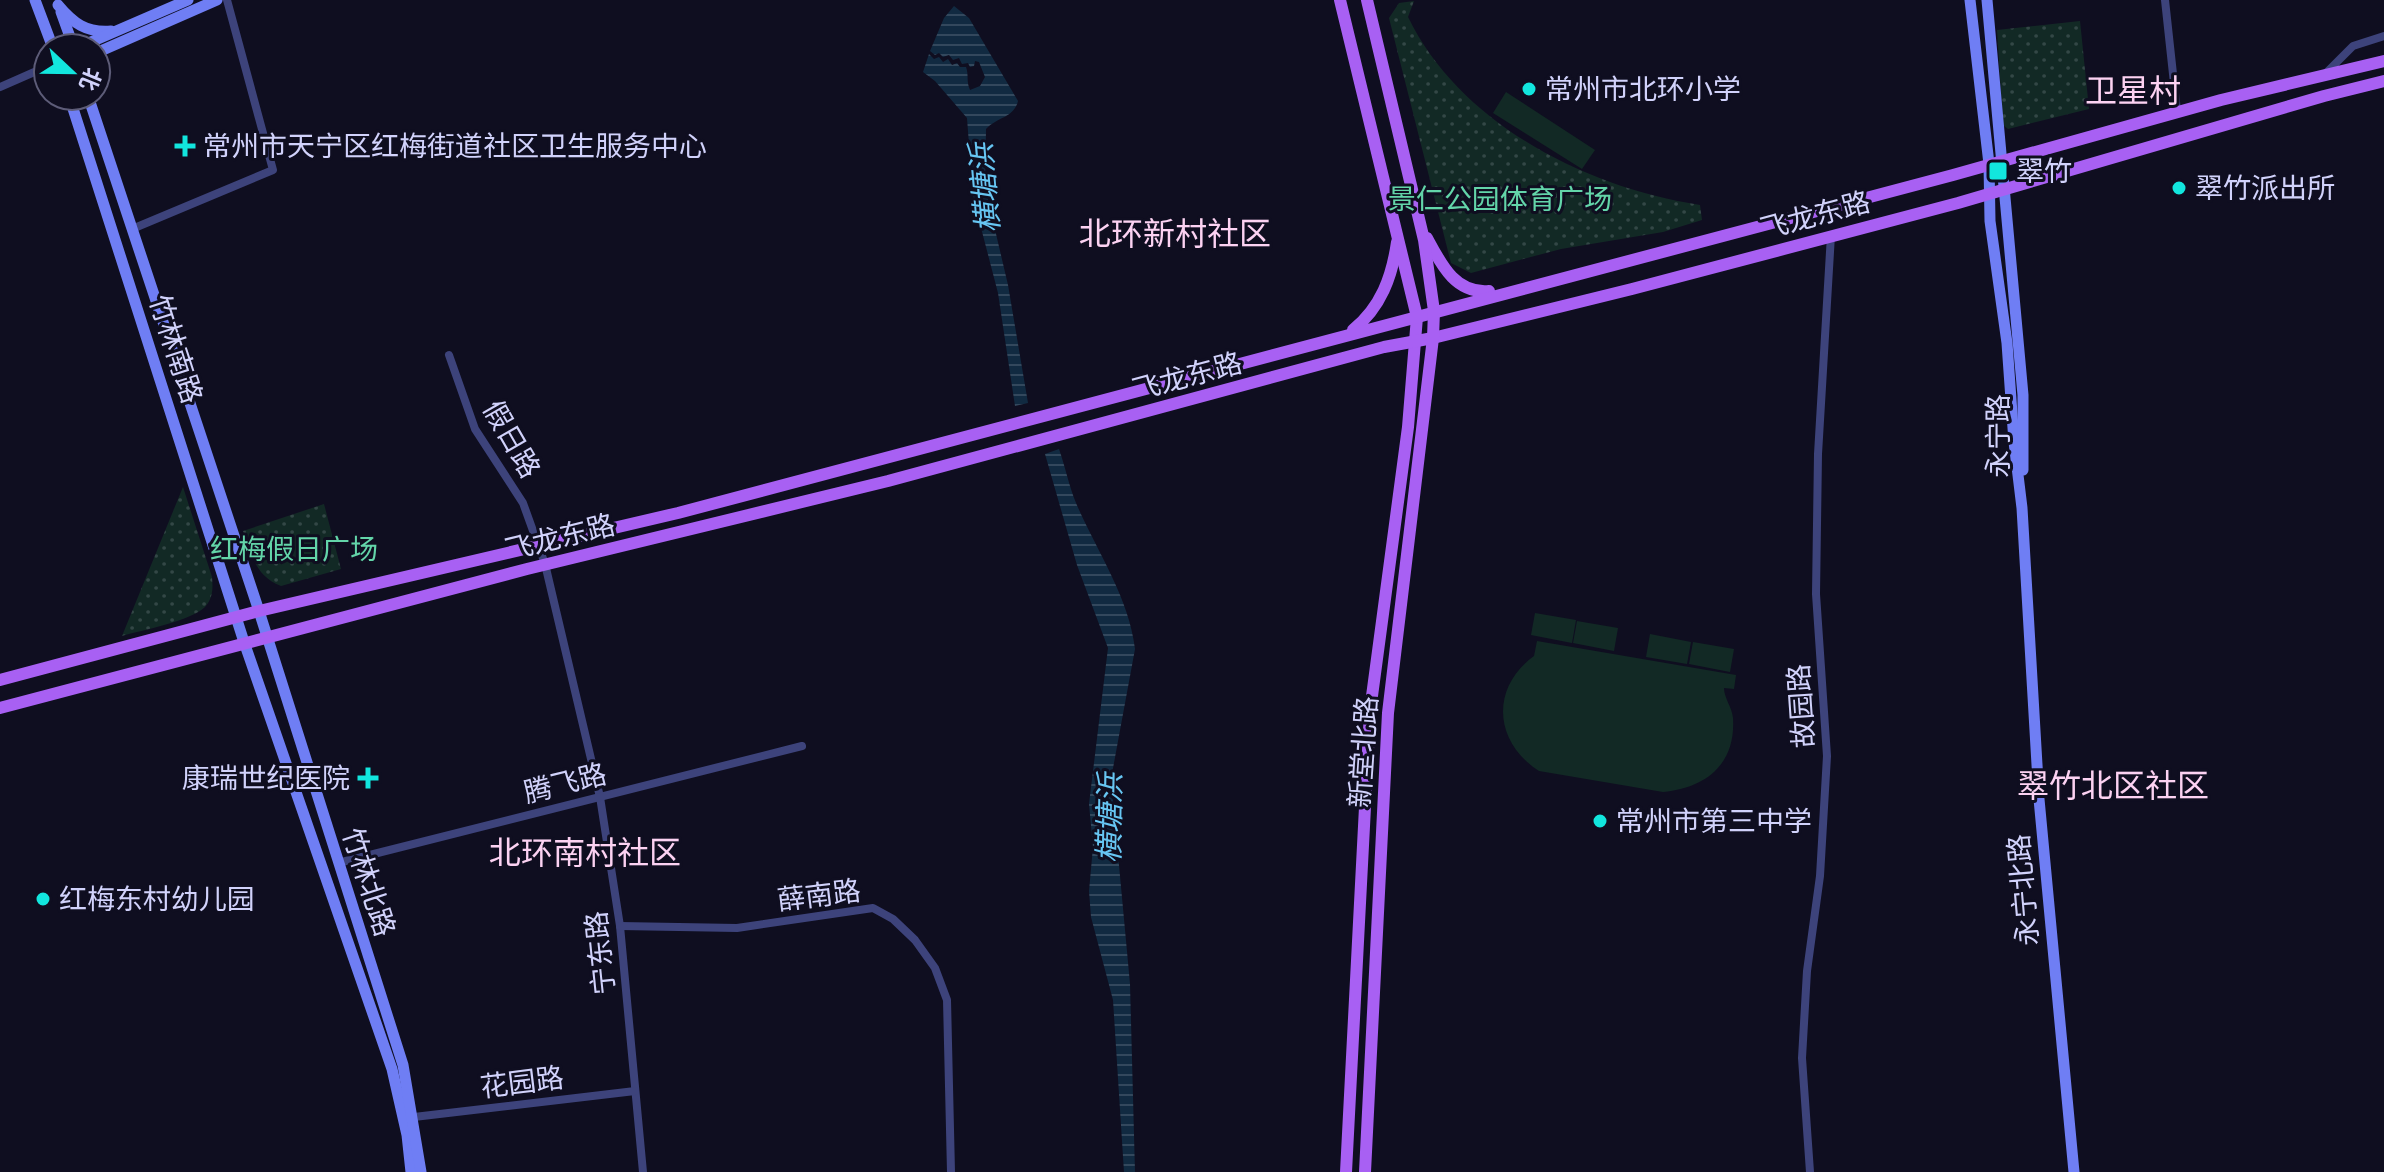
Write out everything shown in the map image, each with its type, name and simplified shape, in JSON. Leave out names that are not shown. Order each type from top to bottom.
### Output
[{"type":"main road","points":[[35,0],[47,32]]},
{"type":"main road","points":[[112,33],[188,0]]},
{"type":"main road","points":[[112,48],[217,0]]},
{"type":"main road","name":"新堂北路","points":[[1340,0],[1417,317],[1408,427],[1370,711],[1346,1172]]},
{"type":"main road","points":[[1367,0],[1421,228],[1443,268],[1461,286],[1479,292],[1516,289]]},
{"type":"main road","name":"永宁路","points":[[1970,0],[1989,164],[1990,221],[2007,343],[2022,508]]},
{"type":"main road","name":"永宁路","points":[[1987,0],[2004,160],[2023,395],[2022,508]]},
{"type":"main road","points":[[57,2],[82,28],[100,32],[119,30]]},
{"type":"main road","points":[[57,2],[69,32]]},
{"type":"main road","name":"飞龙东路","points":[[0,680],[259,611],[678,513],[2004,160],[2177,111],[2384,61]]},
{"type":"main road","name":"飞龙东路","points":[[0,708],[545,564],[888,481],[1384,347],[1632,289],[1989,193],[2384,81]]},
{"type":"main road","name":"竹林南路","points":[[74,112],[237,617]]},
{"type":"main road","name":"竹林南路","points":[[94,112],[259,611]]},
{"type":"main road","name":"新堂北路","points":[[1365,1172],[1388,713],[1433,338],[1434,311],[1421,228]]},
{"type":"main road","points":[[1347,334],[1364,321],[1380,301],[1393,270],[1398,235]]},
{"type":"main road","name":"永宁北路","points":[[2022,508],[2039,799],[2074,1172]]},
{"type":"main road","name":"竹林北路","points":[[259,611],[403,1065],[421,1172]]},
{"type":"main road","name":"竹林北路","points":[[237,617],[392,1069],[405,1124],[411,1172]]},
{"type":"street","points":[[132,229],[273,170],[227,0]]},
{"type":"street","points":[[2165,0],[2177,111]]},
{"type":"street","points":[[2322,77],[2353,46],[2384,36]]},
{"type":"street","points":[[0,87],[32,73]]},
{"type":"street","name":"故园路","points":[[1810,1172],[1802,1058],[1807,971],[1820,876],[1827,756],[1816,589],[1818,454],[1831,235]]},
{"type":"street","name":"假日路","points":[[449,355],[475,429],[523,503],[540,545]]},
{"type":"street","name":"宁东路","points":[[540,545],[600,797],[620,926],[643,1172]]},
{"type":"street","name":"腾飞路","points":[[338,863],[802,746]]},
{"type":"street","name":"薛南路","points":[[620,926],[737,928],[873,908],[893,919],[915,940],[935,968],[947,1000],[951,1172]]},
{"type":"street","name":"花园路","points":[[414,1117],[635,1091]]},
{"type":"green space","name":"景仁公园体育广场","points":[[1414,1],[1408,17],[1431,55],[1460,89],[1493,119],[1531,145],[1614,184],[1700,205],[1702,220],[1663,232],[1561,249],[1471,273],[1451,263],[1389,18],[1399,3]]},
{"type":"green space","points":[[2080,21],[2089,109],[2008,129],[2003,125],[1997,30]]},
{"type":"green space","points":[[1506,92],[1595,150],[1582,169],[1493,113]]},
{"type":"green space","points":[[183,487],[212,577],[210,600],[189,617],[122,636]]},
{"type":"green space","name":"红梅假日广场","points":[[324,504],[341,569],[281,586],[265,577],[256,564],[243,531]]},
{"type":"green space","points":[[1535,613],[1576,620],[1572,643],[1531,635]]},
{"type":"green space","points":[[1577,621],[1618,628],[1614,651],[1573,643]]},
{"type":"green space","points":[[1650,634],[1691,642],[1687,664],[1646,657]]},
{"type":"green space","points":[[1537,641],[1736,675],[1734,689],[1724,688],[1733,718],[1733,735],[1723,761],[1704,779],[1678,790],[1663,792],[1539,771],[1513,745],[1503,715],[1504,699],[1510,683],[1534,656]]},
{"type":"green space","points":[[1693,642],[1734,649],[1730,672],[1689,664]]},
{"type":"water","name":"横塘浜","points":[[954,6],[969,18],[1018,101],[1013,111],[986,129],[985,187],[1008,285],[1028,403],[1015,406],[998,293],[973,197],[967,118],[935,81],[923,72],[929,54],[934,59],[939,57],[943,62],[948,59],[952,65],[957,63],[960,67],[966,67],[970,90],[980,86],[985,77],[979,62],[975,61],[974,66],[970,67],[968,63],[962,64],[959,58],[953,60],[949,55],[943,57],[930,51],[944,18]]},
{"type":"water","name":"横塘浜","points":[[1059,449],[1076,503],[1126,611],[1135,649],[1111,779],[1130,984],[1135,1172],[1124,1172],[1113,1000],[1091,917],[1089,891],[1093,847],[1089,804],[1108,648],[1077,565],[1045,454]]},
{"type":"place","name":"常州市北环小学","points":[[1529,89]]},
{"type":"place","name":"常州市天宁区红梅街道社区卫生服务中心","points":[[185,146]]},
{"type":"place","name":"翠竹","points":[[1998,171]]},
{"type":"place","name":"翠竹派出所","points":[[2179,188]]},
{"type":"place","name":"康瑞世纪医院","points":[[368,778]]},
{"type":"place","name":"常州市第三中学","points":[[1600,821]]},
{"type":"place","name":"红梅东村幼儿园","points":[[43,899]]},
{"type":"district","name":"卫星村","points":[[2133,91]]},
{"type":"district","name":"北环新村社区","points":[[1175,234]]},
{"type":"district","name":"翠竹北区社区","points":[[2113,786]]},
{"type":"district","name":"北环南村社区","points":[[585,853]]}]
